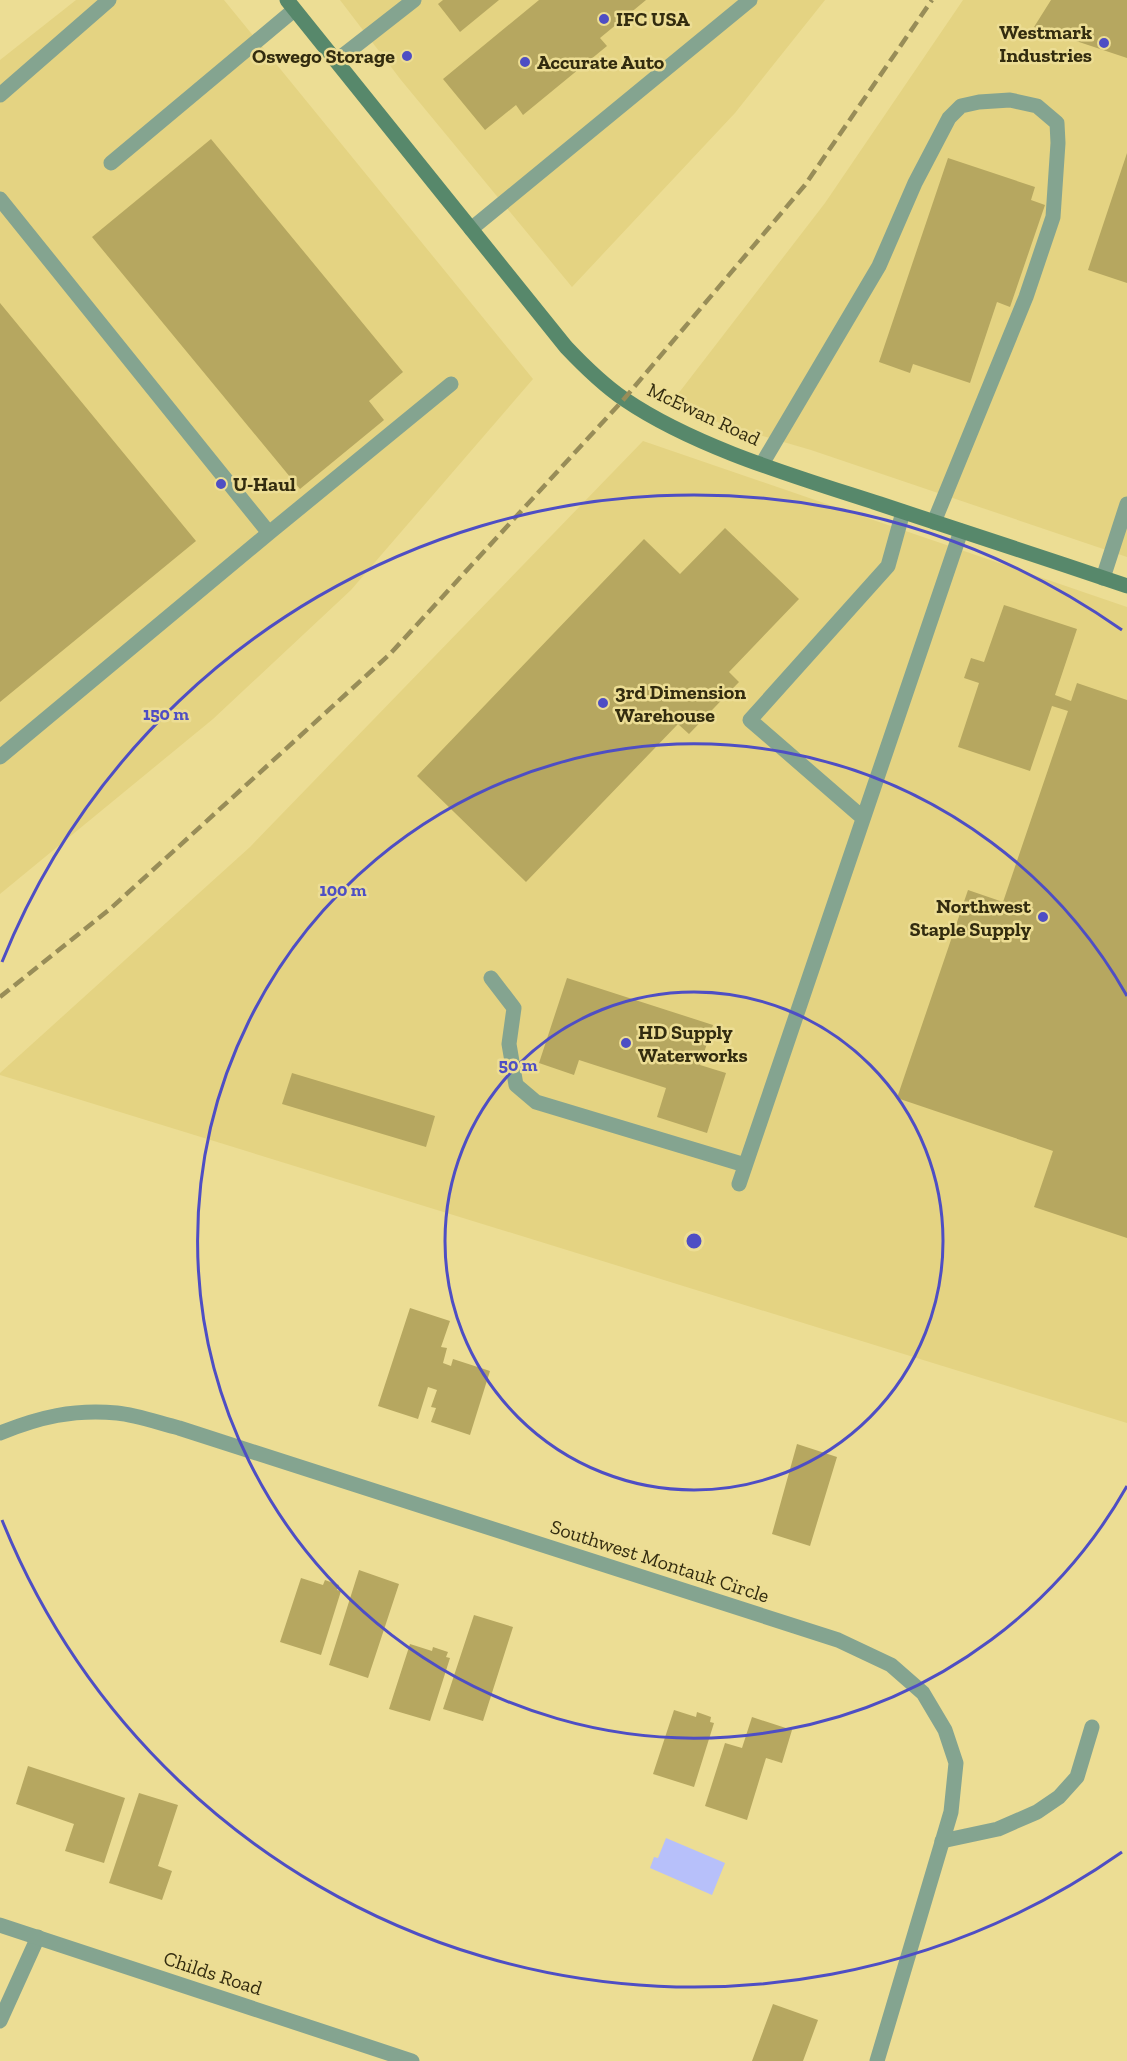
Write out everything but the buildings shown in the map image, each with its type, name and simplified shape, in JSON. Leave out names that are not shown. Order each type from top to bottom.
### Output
[{"type":"street","points":[[0,95],[109,0]]},
{"type":"street","points":[[336,62],[414,0]]},
{"type":"street","points":[[471,229],[750,0]]},
{"type":"street","points":[[111,163],[290,5]]},
{"type":"street","name":"McEwan Road","points":[[290,5],[566,347],[612,390],[661,421],[762,464],[1127,586]]},
{"type":"street","points":[[762,464],[879,266],[915,183],[949,118],[961,106],[979,102],[1010,100],[1037,106],[1057,123],[1058,143],[1053,217],[1026,297],[934,522]]},
{"type":"street","points":[[0,199],[269,534]]},
{"type":"street","points":[[0,758],[451,384]]},
{"type":"street","points":[[1103,578],[1127,504]]},
{"type":"street","points":[[863,818],[750,720],[888,566],[903,512]]},
{"type":"street","points":[[739,1184],[961,531]]},
{"type":"street","points":[[491,978],[514,1008],[508,1044],[516,1084],[536,1102],[745,1165]]},
{"type":"street","name":"Southwest Montauk Circle","points":[[0,1433],[26,1423],[70,1412],[118,1413],[179,1428],[838,1640],[891,1665],[923,1693],[945,1730],[956,1763],[951,1812],[877,2061]]},
{"type":"street","points":[[942,1841],[998,1829],[1037,1812],[1059,1797],[1077,1777],[1092,1727]]},
{"type":"street","name":"Childs Road","points":[[0,1925],[412,2061]]},
{"type":"street","points":[[0,2021],[38,1937]]},
{"type":"shaded area","name":"U-Haul","points":[[76,0],[224,0],[533,379],[351,590],[213,719],[0,894],[0,60]]},
{"type":"shaded area","points":[[340,0],[825,0],[735,113],[572,287],[401,80]]},
{"type":"shaded area","points":[[963,0],[1127,0],[1127,557],[811,450],[722,424],[671,403],[825,203]]},
{"type":"shaded area","points":[[643,441],[1127,607],[1127,1423],[0,1075],[250,847]]},
{"type":"water","points":[[666,1838],[725,1863],[712,1895],[650,1868],[654,1857],[658,1858]]},
{"type":"railway","points":[[0,997],[110,909],[390,654],[624,399],[805,185],[932,0]]},
{"type":"place","name":"IFC USA","points":[[604,19]]},
{"type":"place","name":"Westmark Industries","points":[[1104,43]]},
{"type":"place","name":"Oswego Storage","points":[[407,56]]},
{"type":"place","name":"Accurate Auto","points":[[525,62]]},
{"type":"place","name":"U-Haul","points":[[221,484]]},
{"type":"place","name":"3rd Dimension Warehouse","points":[[603,703]]},
{"type":"place","name":"Northwest Staple Supply","points":[[1043,917]]},
{"type":"place","name":"HD Supply Waterworks","points":[[626,1043]]}]
